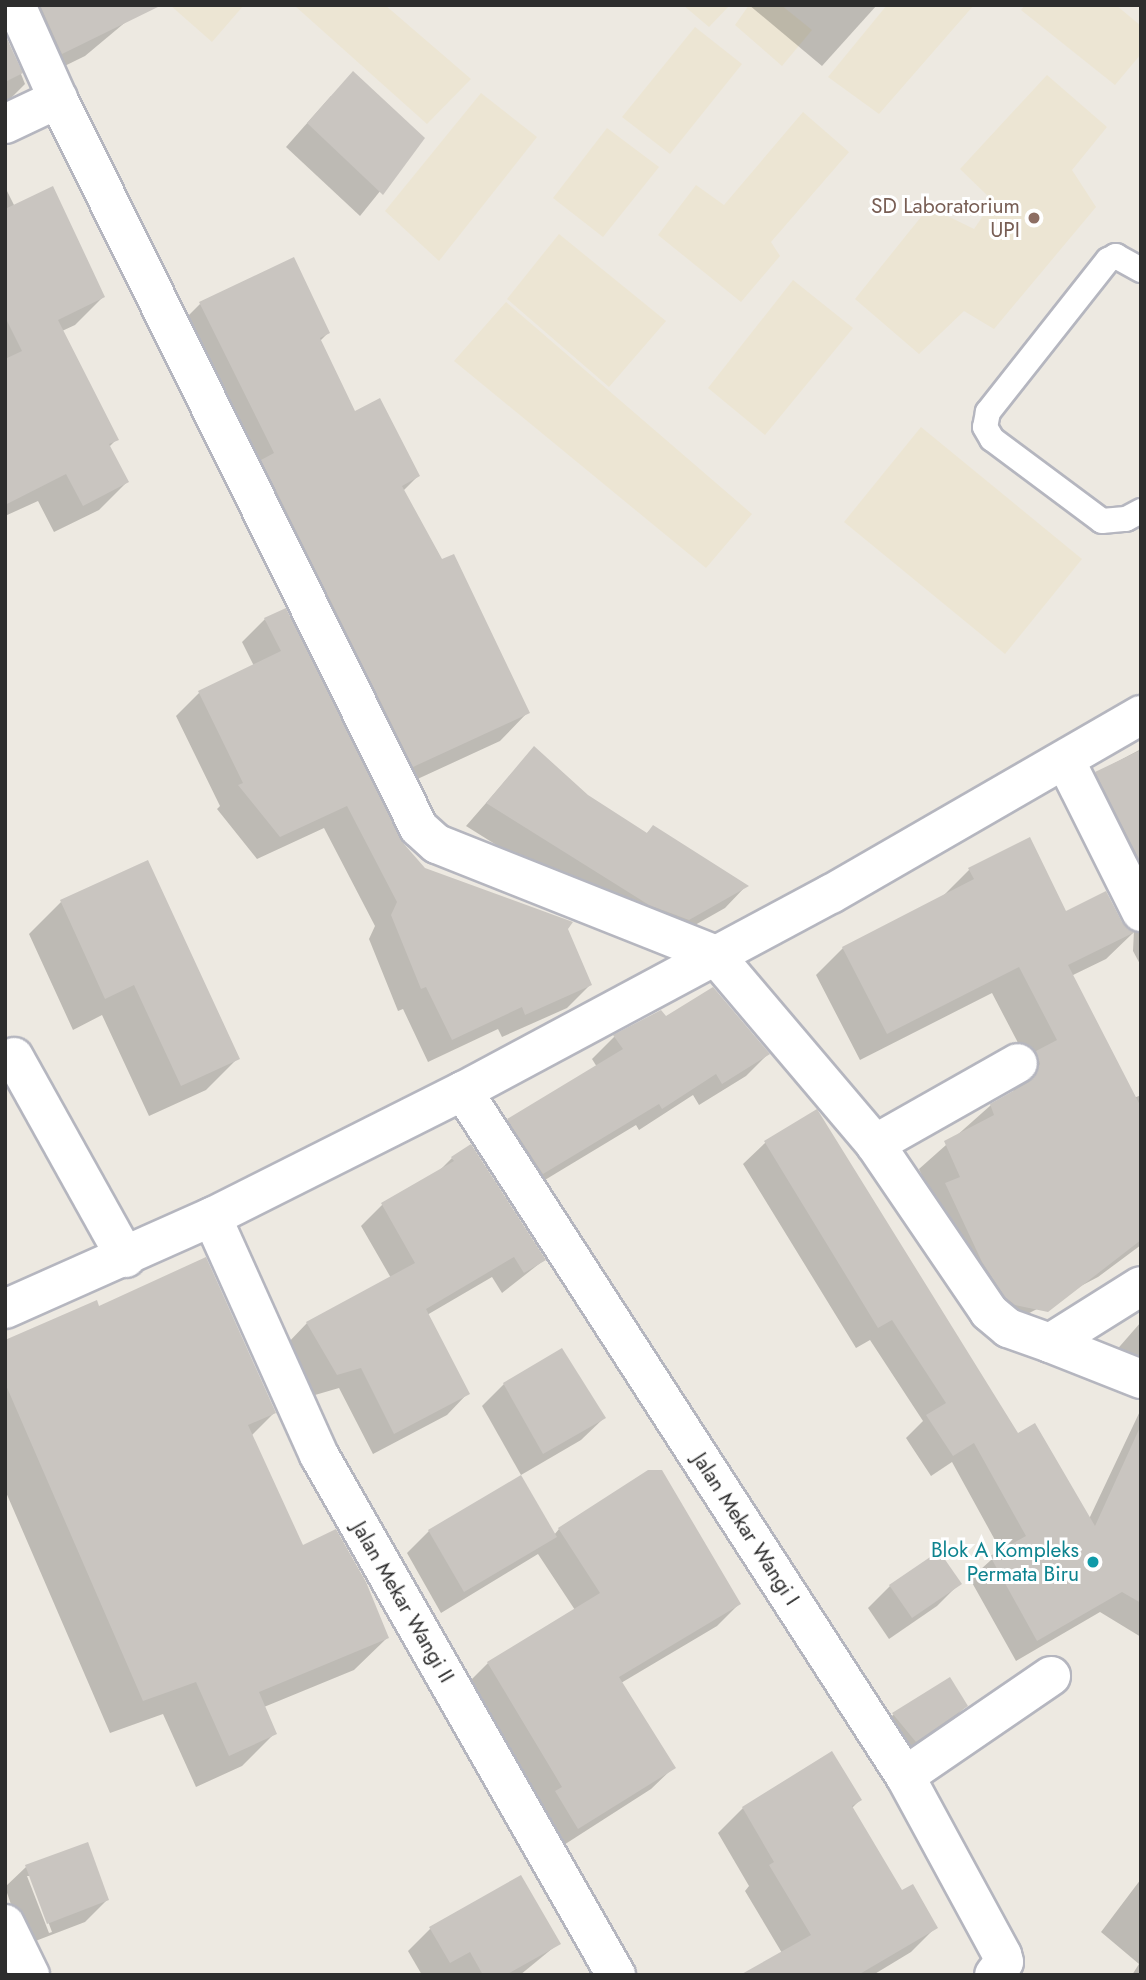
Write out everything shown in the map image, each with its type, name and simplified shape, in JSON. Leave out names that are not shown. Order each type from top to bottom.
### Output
[{"type":"street","points":[[16,5],[58,99],[419,828],[437,844],[714,954],[875,1144],[989,1312],[1008,1328],[1141,1379]]},
{"type":"street","points":[[5,124],[58,99]]},
{"type":"street","points":[[5,1309],[126,1258],[463,1091],[714,954],[831,894],[1141,715]]},
{"type":"street","points":[[1065,760],[1141,912]]},
{"type":"street","points":[[14,1057],[126,1258]]},
{"type":"street","points":[[875,1144],[1018,1063]]},
{"type":"street","name":"Jalan Mekar Wangi I","points":[[463,1091],[905,1776],[1007,1970]]},
{"type":"street","name":"Jalan Mekar Wangi II","points":[[212,1217],[319,1455],[616,1975]]},
{"type":"street","points":[[1050,1343],[1141,1286]]},
{"type":"street","points":[[905,1776],[1051,1676]]},
{"type":"street","points":[[5,1924],[30,1975]]},
{"type":"lane","points":[[1141,270],[1116,256],[1108,260],[988,412],[985,427],[992,439],[1101,521],[1126,519],[1141,511]]},
{"type":"shaded area","points":[[170,5],[244,5],[212,42]]},
{"type":"shaded area","points":[[385,5],[471,79],[427,124],[295,6]]},
{"type":"shaded area","points":[[683,5],[730,5],[709,27]]},
{"type":"shaded area","points":[[749,5],[781,5],[812,30],[782,66],[735,25]]},
{"type":"shaded area","points":[[887,5],[974,5],[879,114],[828,77]]},
{"type":"shaded area","points":[[1025,5],[1116,5],[1141,26],[1141,54],[1115,85],[1021,10]]},
{"type":"shaded area","points":[[695,27],[742,64],[670,154],[622,117]]},
{"type":"shaded area","name":"SD Laboratorium UPI","points":[[1047,75],[1107,127],[1072,170],[1096,207],[994,329],[964,311],[919,354],[855,299],[929,207],[974,229],[993,201],[960,169]]},
{"type":"shaded area","points":[[481,93],[537,137],[439,261],[385,211]]},
{"type":"shaded area","name":"SD Laboratorium UPI","points":[[803,112],[849,152],[771,242],[780,256],[741,302],[658,235],[696,185],[724,205]]},
{"type":"shaded area","points":[[607,128],[659,167],[603,237],[553,198]]},
{"type":"shaded area","points":[[559,234],[666,321],[609,387],[507,299]]},
{"type":"shaded area","points":[[793,280],[853,328],[765,435],[708,388]]},
{"type":"shaded area","points":[[506,302],[752,514],[706,568],[454,361]]},
{"type":"shaded area","points":[[921,427],[1082,559],[1005,654],[844,522]]},
{"type":"building","points":[[40,5],[162,5],[62,54]]},
{"type":"building","points":[[5,35],[23,73],[5,82]]},
{"type":"building","points":[[353,71],[425,138],[383,195],[307,123]]},
{"type":"building","points":[[53,186],[105,297],[58,320],[119,440],[109,444],[129,482],[83,506],[66,474],[5,505],[5,359],[22,351],[5,317],[5,209]]},
{"type":"building","points":[[294,257],[330,333],[320,338],[355,411],[380,398],[420,476],[402,486],[442,559],[454,554],[530,713],[413,767],[261,460],[274,453],[199,302]]},
{"type":"building","points":[[286,608],[404,844],[425,868],[573,922],[568,929],[592,985],[525,1015],[522,1007],[452,1040],[426,987],[421,989],[391,915],[397,902],[347,806],[280,837],[238,785],[243,783],[198,691],[281,651],[264,618]]},
{"type":"building","points":[[534,746],[588,795],[647,833],[653,825],[749,886],[689,920],[649,905],[486,803]]},
{"type":"building","points":[[1141,750],[1141,863],[1095,772]]},
{"type":"building","points":[[1030,837],[1066,911],[1106,891],[1122,922],[1135,932],[1068,965],[1141,1107],[1141,1240],[1048,1312],[1015,1305],[1005,1297],[982,1262],[945,1183],[960,1177],[944,1141],[994,1115],[990,1104],[1029,1082],[1040,1064],[1036,1051],[1057,1040],[1019,967],[887,1034],[842,947],[974,879],[968,868]]},
{"type":"building","points":[[148,860],[240,1059],[181,1086],[134,985],[105,999],[60,900]]},
{"type":"building","points":[[713,987],[770,1054],[722,1084],[716,1074],[662,1109],[659,1104],[543,1174],[507,1119],[623,1049],[613,1035],[661,1010],[666,1016]]},
{"type":"building","points":[[817,1109],[1018,1433],[1035,1423],[1095,1526],[1141,1425],[1141,1603],[1122,1592],[1037,1641],[990,1556],[1026,1536],[974,1443],[953,1456],[926,1415],[946,1403],[892,1320],[878,1328],[764,1141]]},
{"type":"building","points":[[471,1144],[546,1260],[524,1273],[514,1257],[426,1309],[470,1394],[394,1434],[361,1368],[337,1375],[306,1322],[415,1263],[381,1203],[454,1161],[451,1157]]},
{"type":"building","points":[[206,1257],[276,1413],[248,1425],[303,1545],[336,1529],[366,1582],[389,1638],[259,1692],[277,1734],[229,1756],[196,1682],[143,1701],[5,1383],[5,1340],[97,1300],[99,1306]]},
{"type":"building","points":[[562,1348],[606,1418],[543,1454],[503,1383]]},
{"type":"building","points":[[648,1470],[662,1470],[741,1604],[619,1677],[676,1768],[578,1829],[555,1791],[562,1787],[487,1662],[600,1593],[558,1528]]},
{"type":"building","points":[[521,1475],[557,1537],[464,1592],[428,1530]]},
{"type":"building","points":[[939,1551],[962,1584],[912,1618],[889,1585]]},
{"type":"building","points":[[950,1677],[968,1706],[916,1742],[892,1713]]},
{"type":"building","points":[[832,1751],[862,1800],[852,1806],[902,1890],[913,1884],[938,1928],[858,1975],[740,1975],[811,1935],[769,1865],[774,1862],[742,1807]]},
{"type":"building","points":[[88,1842],[109,1900],[47,1924],[25,1865]]},
{"type":"building","points":[[521,1875],[561,1944],[506,1975],[483,1975],[470,1952],[450,1963],[429,1927]]},
{"type":"place","name":"SD Laboratorium UPI","points":[[1034,218]]},
{"type":"place","name":"Blok A Kompleks Permata Biru","points":[[1093,1562]]}]
